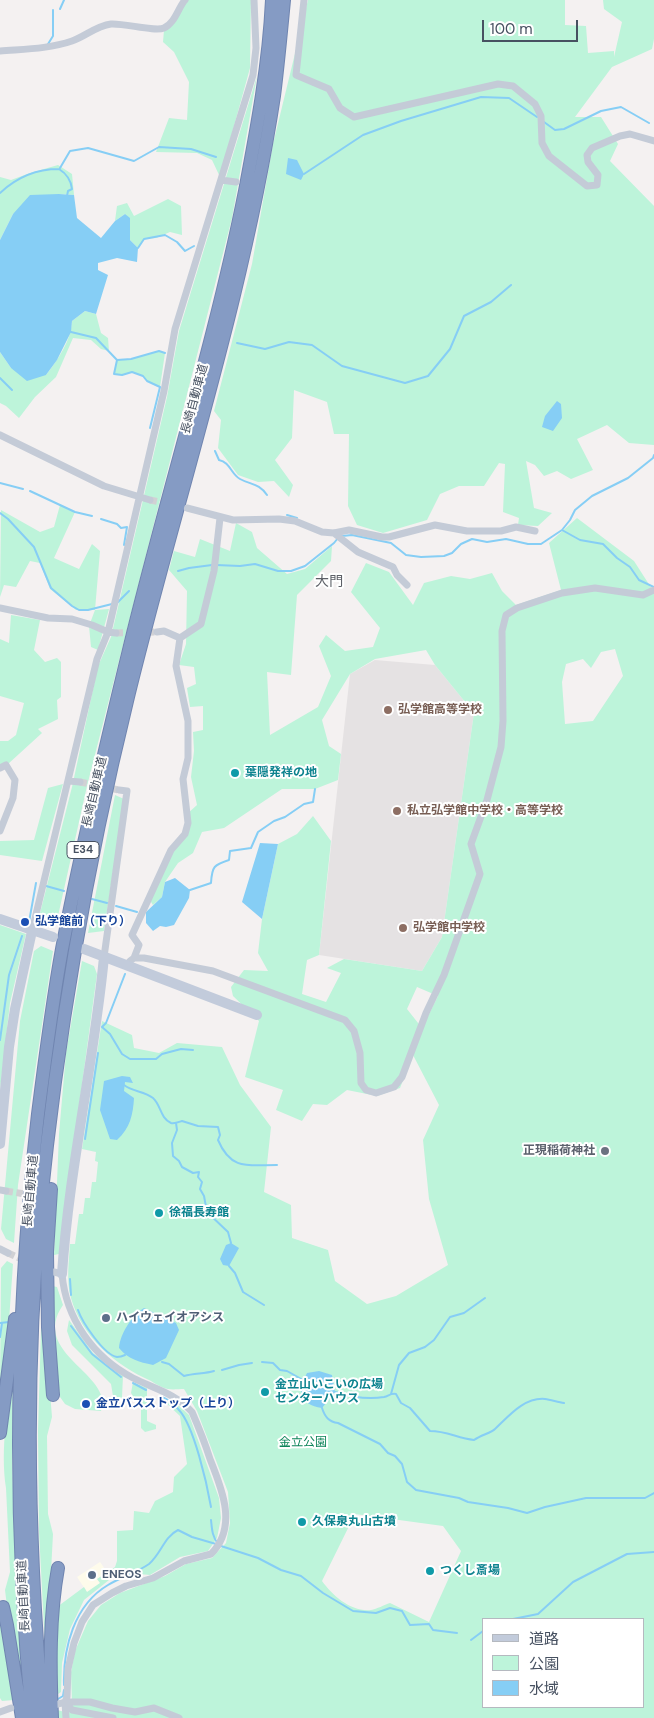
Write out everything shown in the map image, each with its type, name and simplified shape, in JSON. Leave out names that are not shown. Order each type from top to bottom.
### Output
[{"type":"highway","name":"長崎自動車道","points":[[32,1718],[25,1627],[20,1457],[21,1358],[29,1211],[44,1064],[62,952],[93,800],[128,652],[208,351],[238,227],[262,98],[272,0]]},
{"type":"highway","name":"長崎自動車道","points":[[44,1718],[36,1626],[32,1544],[32,1358],[40,1213],[57,1067],[74,951],[127,701],[217,364],[243,256],[274,94],[284,0]]},
{"type":"highway","points":[[53,1395],[48,1327],[47,1252],[57,1067]]},
{"type":"highway","points":[[0,1433],[29,1211]]},
{"type":"highway","points":[[52,1718],[49,1664],[52,1607],[58,1568]]},
{"type":"highway","points":[[3,1607],[8,1625],[22,1718]]},
{"type":"street","points":[[0,52],[48,48],[73,40],[96,28],[112,24],[164,28],[172,21],[185,0]]},
{"type":"street","points":[[0,1144],[9,1046],[15,1009],[50,854],[97,659],[112,633],[113,609],[164,392],[175,329],[253,75],[256,48],[254,0]]},
{"type":"street","points":[[304,0],[296,74],[330,89],[340,108],[354,116],[498,84],[513,86],[535,104],[541,116],[542,143],[549,156],[587,186],[597,185],[598,174],[588,162],[587,154],[592,148],[620,136],[630,134],[654,141]]},
{"type":"street","points":[[221,180],[236,182]]},
{"type":"street","points":[[0,435],[104,486],[150,500]]},
{"type":"street","points":[[187,508],[233,520],[279,519],[295,522],[322,532],[336,534],[349,530],[389,537],[435,525],[467,531],[501,531],[516,527],[535,531]]},
{"type":"street","points":[[130,961],[139,945],[132,936],[171,850],[185,834],[188,823],[183,779],[188,758],[188,721],[176,666],[180,638],[201,624],[214,571],[220,518]]},
{"type":"street","points":[[336,534],[358,552],[393,567],[397,576],[407,585]]},
{"type":"street","points":[[130,961],[144,958],[214,971],[345,1020],[354,1031],[360,1053],[361,1084],[366,1090],[376,1093],[394,1087],[402,1077],[426,1013],[444,975],[480,874],[471,844],[487,800],[501,747],[503,721],[502,631],[506,615],[517,608],[562,593],[594,588],[643,595],[654,590]]},
{"type":"street","points":[[0,608],[48,618],[72,619],[112,633]]},
{"type":"street","points":[[157,632],[164,631],[180,638]]},
{"type":"street","points":[[0,768],[6,765],[15,780],[13,798],[0,831]]},
{"type":"street","points":[[69,781],[80,782]]},
{"type":"street","points":[[66,1718],[65,1702],[68,1697],[68,1669],[74,1643],[82,1622],[93,1605],[126,1586],[152,1578],[184,1561],[211,1554],[221,1542],[226,1511],[222,1491],[192,1412],[174,1396],[133,1378],[114,1366],[96,1350],[83,1334],[73,1316],[58,1273],[66,1200],[100,1001],[104,957],[128,791],[119,790]]},
{"type":"street","points":[[0,919],[53,937]]},
{"type":"street","points":[[84,949],[104,957],[130,961],[257,1015]]},
{"type":"street","points":[[0,1249],[8,1253]]},
{"type":"street","points":[[65,1702],[72,1710],[113,1718]]},
{"type":"street","points":[[56,1705],[65,1702],[90,1702],[135,1712],[154,1708],[179,1718]]},
{"type":"street","points":[[0,1712],[12,1708]]},
{"type":"shaded area","name":"私立弘学館中学校・高等学校","points":[[375,660],[435,665],[474,713],[442,937],[422,971],[319,955],[350,674]]},
{"type":"shaded area","name":"ENEOS","points":[[100,1562],[107,1572],[97,1579],[100,1583],[87,1592],[77,1577]]},
{"type":"green space","points":[[187,0],[251,0],[250,68],[220,177],[212,160],[197,153],[156,152],[169,118],[187,120],[189,82],[174,52],[163,42],[164,30]]},
{"type":"green space","points":[[308,0],[565,0],[565,25],[586,26],[588,53],[614,51],[614,57],[622,22],[604,9],[603,0],[654,0],[654,39],[652,49],[612,67],[575,117],[601,117],[618,144],[610,161],[654,206],[654,445],[629,443],[607,425],[577,439],[593,470],[571,479],[557,471],[544,476],[535,465],[526,461],[534,508],[552,513],[538,526],[518,525],[519,518],[503,512],[505,464],[499,463],[484,486],[459,486],[440,494],[427,520],[383,533],[357,525],[348,506],[349,434],[334,434],[327,402],[294,390],[292,438],[275,460],[293,485],[289,497],[274,481],[258,482],[238,475],[218,448],[221,420],[214,411],[252,264],[273,144]]},
{"type":"green space","points":[[257,76],[232,218],[87,786],[56,925],[43,921],[40,913],[72,787],[98,666],[111,637],[167,397],[179,331]]},
{"type":"green space","points":[[58,165],[72,174],[74,195],[59,194],[13,214],[0,240],[0,177],[11,180]]},
{"type":"green space","points":[[168,199],[181,206],[182,235],[170,232],[156,238],[144,239],[138,248],[130,240],[125,214],[115,221],[117,206],[127,203],[134,216]]},
{"type":"green space","points":[[85,311],[96,314],[101,333],[108,338],[109,351],[101,349],[91,340],[73,338],[56,377],[35,397],[19,418],[0,403],[0,352],[11,368],[46,375],[66,343],[72,321]]},
{"type":"green space","points":[[159,351],[165,353],[160,387],[147,381],[143,376],[132,372],[122,375],[114,374],[117,360],[131,359]]},
{"type":"green space","points":[[60,505],[75,512],[54,558],[79,569],[92,544],[100,551],[95,610],[76,610],[50,589],[40,563],[30,561],[16,587],[4,585],[0,597],[1,510],[40,532],[54,527]]},
{"type":"green space","name":"金立公園","points":[[577,518],[634,561],[652,589],[654,588],[654,1718],[57,1718],[57,1710],[69,1713],[72,1703],[71,1672],[75,1651],[88,1621],[101,1605],[120,1593],[165,1576],[186,1564],[212,1558],[226,1543],[230,1523],[228,1492],[197,1411],[184,1389],[161,1387],[113,1358],[83,1325],[76,1312],[69,1291],[70,1244],[75,1244],[79,1214],[83,1214],[85,1198],[90,1198],[92,1182],[96,1182],[98,1162],[95,1161],[96,1152],[82,1149],[102,1021],[132,1035],[134,1048],[159,1053],[177,1043],[222,1047],[240,1085],[271,1127],[264,1192],[291,1205],[292,1238],[328,1250],[335,1281],[367,1304],[396,1296],[448,1265],[429,1199],[423,1140],[439,1105],[413,1055],[400,1088],[377,1096],[347,1090],[327,1105],[313,1104],[302,1121],[276,1110],[283,1090],[245,1077],[259,1021],[233,996],[231,987],[244,970],[268,971],[258,953],[262,919],[278,844],[297,834],[313,816],[331,841],[319,955],[307,960],[302,994],[326,1002],[341,973],[327,968],[344,959],[422,971],[442,937],[474,713],[435,665],[426,650],[375,659],[350,674],[322,720],[329,746],[341,754],[338,780],[315,789],[282,789],[224,828],[202,832],[193,853],[178,863],[165,882],[162,897],[153,905],[149,899],[171,850],[185,834],[187,814],[197,805],[191,777],[194,751],[193,732],[203,730],[203,706],[190,707],[187,688],[196,684],[194,667],[179,665],[186,644],[187,591],[169,570],[174,551],[195,557],[200,539],[230,551],[236,523],[252,532],[257,548],[287,574],[305,569],[332,546],[331,561],[297,595],[291,675],[267,672],[270,735],[318,707],[331,676],[319,646],[326,635],[345,651],[373,647],[380,628],[351,592],[366,563],[389,572],[413,605],[424,583],[451,576],[470,579],[492,573],[502,591],[516,605],[561,590],[549,543]],"holes":[[[615,649],[623,676],[593,721],[565,724],[562,682],[566,664],[583,659],[591,668],[601,652]],[[417,987],[438,996],[422,1028],[407,1009]],[[355,1514],[443,1526],[461,1551],[429,1622],[390,1603],[371,1610],[350,1606],[331,1592],[322,1581]]]},
{"type":"green space","points":[[109,609],[98,650],[91,647],[89,626],[95,610]]},
{"type":"green space","points":[[11,615],[40,620],[34,650],[45,662],[57,658],[61,662],[61,697],[57,700],[58,719],[38,729],[42,733],[0,770],[0,741],[8,741],[16,735],[24,703],[0,696],[0,639],[9,643]]},
{"type":"green space","points":[[63,784],[42,861],[0,855],[0,841],[34,840],[48,788]]},
{"type":"green space","points":[[115,795],[124,799],[104,931],[88,933]]},
{"type":"green space","points":[[0,925],[26,934],[10,1003],[0,1090]]},
{"type":"green space","points":[[41,946],[53,951],[18,1185],[14,1243],[6,1239],[1,1229],[20,1021],[34,951]]},
{"type":"green space","points":[[82,961],[94,966],[97,974],[59,1254],[54,1255],[59,1134],[66,1053]]},
{"type":"green space","points":[[7,1261],[13,1264],[6,1363],[0,1396],[1,1268]]},
{"type":"green space","points":[[52,1286],[57,1287],[63,1305],[55,1322],[57,1337],[64,1350],[96,1386],[102,1398],[101,1411],[75,1409],[65,1404],[60,1397],[55,1349]]},
{"type":"green space","points":[[42,1294],[52,1417],[47,1436],[48,1514],[53,1534],[46,1665],[39,1532],[38,1431]]},
{"type":"green space","points":[[69,1320],[93,1353],[123,1376],[122,1397],[119,1402],[114,1402],[111,1384],[72,1345],[67,1331]]},
{"type":"green space","points":[[13,1366],[12,1460],[16,1586],[23,1696],[5,1590],[10,1572],[4,1443]]},
{"type":"green space","points":[[133,1382],[147,1388],[147,1421],[156,1425],[156,1429],[145,1432],[141,1428],[141,1409],[131,1393]]},
{"type":"green space","points":[[165,1402],[175,1402],[189,1415],[219,1498],[221,1518],[217,1538],[208,1551],[180,1557],[150,1575],[128,1573],[109,1580],[84,1600],[70,1629],[62,1663],[61,1692],[55,1696],[57,1607],[84,1587],[87,1592],[100,1583],[97,1579],[115,1567],[117,1561],[117,1531],[133,1530],[134,1511],[149,1513],[155,1501],[173,1492],[174,1477],[187,1464],[180,1416]]},
{"type":"green space","points":[[0,1609],[14,1700],[2,1701],[0,1698]]},
{"type":"water","points":[[288,158],[297,160],[304,174],[301,180],[286,174]]},
{"type":"water","points":[[30,195],[74,195],[77,218],[101,238],[115,221],[125,214],[130,218],[130,240],[138,248],[137,262],[117,258],[98,263],[98,270],[108,275],[96,314],[85,311],[72,321],[71,332],[57,360],[46,375],[27,381],[11,368],[0,352],[0,240],[13,214]]},
{"type":"water","points":[[557,401],[561,404],[562,418],[553,431],[542,427],[545,416]]},
{"type":"water","points":[[260,843],[278,844],[262,919],[242,902]]},
{"type":"water","points":[[175,878],[190,890],[189,898],[174,925],[160,926],[153,931],[146,923],[146,912],[162,897],[165,882]]},
{"type":"water","points":[[122,1076],[130,1077],[133,1083],[125,1082],[124,1091],[134,1098],[130,1121],[125,1131],[117,1140],[110,1139],[100,1110],[104,1081]]},
{"type":"water","points":[[231,1243],[239,1248],[229,1266],[223,1265],[220,1259],[226,1245]]},
{"type":"water","points":[[144,1308],[176,1323],[179,1330],[166,1358],[153,1365],[134,1360],[119,1348],[127,1325]]},
{"type":"water","points":[[319,1371],[332,1375],[335,1392],[322,1408],[309,1404],[302,1396],[301,1391],[307,1373]]},
{"type":"waterway","points":[[60,9],[64,0]]},
{"type":"waterway","points":[[48,44],[53,36],[53,10]]},
{"type":"waterway","points":[[304,174],[363,135],[401,121],[481,97],[509,98],[537,117]]},
{"type":"waterway","points":[[544,122],[555,130],[564,129],[601,111],[621,107],[649,123]]},
{"type":"waterway","points":[[60,168],[70,151],[88,148],[134,161],[159,147],[191,149],[216,157]]},
{"type":"waterway","points":[[0,193],[13,182],[34,172],[59,169],[71,183],[72,189],[68,191],[67,196]]},
{"type":"waterway","points":[[138,248],[144,239],[165,235],[177,242],[185,251],[194,246]]},
{"type":"waterway","points":[[237,343],[265,349],[289,342],[312,345],[342,366],[405,383],[428,376],[450,349],[464,316],[491,302],[511,285]]},
{"type":"waterway","points":[[71,332],[96,338],[117,360],[114,374],[122,375],[132,372],[143,376],[147,381],[160,387],[150,428]]},
{"type":"waterway","points":[[117,360],[131,359],[159,351],[165,353]]},
{"type":"waterway","points":[[0,378],[12,390]]},
{"type":"waterway","points":[[215,451],[219,460],[226,463],[237,477],[258,486],[267,495]]},
{"type":"waterway","points":[[342,536],[352,535],[391,543],[406,555],[421,557],[444,556],[452,553],[461,544],[472,539],[487,542],[506,539],[528,544],[541,544],[562,530],[575,510],[592,496],[628,478],[653,458],[654,455]]},
{"type":"waterway","points":[[0,483],[23,489]]},
{"type":"waterway","points":[[30,491],[75,512],[92,516]]},
{"type":"waterway","points":[[0,513],[34,547],[51,588],[72,606],[79,610],[88,610],[112,604]]},
{"type":"waterway","points":[[287,515],[297,518]]},
{"type":"waterway","points":[[101,519],[117,524],[121,528],[127,527],[124,545]]},
{"type":"waterway","points":[[562,530],[580,540],[603,544],[617,558],[630,567],[639,580],[654,587]]},
{"type":"waterway","points":[[216,565],[240,566],[255,564],[278,571],[291,571],[305,566],[338,538]]},
{"type":"waterway","points":[[178,571],[212,565]]},
{"type":"waterway","points":[[117,603],[129,591]]},
{"type":"waterway","points":[[190,890],[211,883],[213,870],[220,863],[229,860],[230,851],[251,848],[258,832],[304,804],[313,802],[315,789]]},
{"type":"waterway","points":[[29,922],[36,883]]},
{"type":"waterway","points":[[46,886],[64,891]]},
{"type":"waterway","points":[[92,899],[107,903]]},
{"type":"waterway","points":[[116,906],[137,912]]},
{"type":"waterway","points":[[0,1040],[9,975],[22,936]]},
{"type":"waterway","points":[[125,974],[106,1023],[102,1027],[110,1034],[122,1054],[130,1059],[156,1059],[162,1054],[181,1049],[193,1050]]},
{"type":"waterway","points":[[85,1139],[98,1053]]},
{"type":"waterway","points":[[124,1085],[153,1098],[167,1121],[171,1123],[182,1121],[198,1126],[218,1127],[220,1135],[218,1140],[223,1150],[235,1162],[249,1165],[277,1165]]},
{"type":"waterway","points":[[176,1123],[177,1130],[172,1143],[173,1156],[182,1167],[193,1173],[199,1172],[198,1177],[202,1182],[200,1189],[204,1196],[207,1212],[228,1232],[231,1243]]},
{"type":"waterway","points":[[229,1266],[235,1273],[243,1292],[264,1305]]},
{"type":"waterway","points":[[70,1279],[71,1295]]},
{"type":"waterway","points":[[391,1394],[399,1365],[409,1353],[425,1347],[434,1340],[450,1317],[464,1313],[485,1298]]},
{"type":"waterway","points":[[78,1310],[89,1330],[106,1350],[117,1357],[125,1355]]},
{"type":"waterway","points":[[0,1323],[9,1322]]},
{"type":"waterway","points":[[0,1337],[2,1323]]},
{"type":"waterway","points":[[71,1326],[92,1354],[121,1377]]},
{"type":"waterway","points":[[162,1362],[169,1364],[184,1376],[214,1371]]},
{"type":"waterway","points":[[262,1362],[273,1363],[280,1370],[287,1371],[303,1380]]},
{"type":"waterway","points":[[222,1370],[252,1363]]},
{"type":"waterway","points":[[133,1383],[146,1390]]},
{"type":"waterway","points":[[335,1392],[365,1398],[386,1397],[396,1394],[401,1403],[410,1408],[430,1431],[474,1440],[493,1430],[523,1404],[530,1401],[545,1399],[564,1403]]},
{"type":"waterway","points":[[160,1396],[177,1408],[185,1418],[195,1442],[211,1507]]},
{"type":"waterway","points":[[322,1408],[330,1420],[380,1444],[388,1453],[395,1456],[402,1464],[407,1482],[416,1490],[527,1513],[586,1498],[645,1498],[654,1493]]},
{"type":"waterway","points":[[211,1520],[213,1535],[218,1544]]},
{"type":"waterway","points":[[64,1685],[66,1657],[73,1629],[79,1616],[96,1594],[113,1582],[149,1564],[169,1537],[178,1530],[192,1537],[216,1544]]},
{"type":"waterway","points":[[221,1546],[258,1558],[281,1570],[301,1576],[323,1593],[353,1611],[376,1613],[390,1608],[402,1611],[410,1625],[429,1624],[433,1630],[457,1633]]},
{"type":"waterway","points":[[518,1618],[538,1614],[573,1582],[627,1554],[654,1552]]},
{"type":"waterway","points":[[471,1640],[482,1632]]},
{"type":"waterway","points":[[58,1699],[63,1696],[64,1690]]},
{"type":"tunnel","points":[[150,500],[169,504]]},
{"type":"tunnel","points":[[116,633],[157,632]]},
{"type":"tunnel","points":[[80,782],[119,790]]},
{"type":"tunnel","points":[[6,1191],[31,1195]]},
{"type":"tunnel","points":[[8,1253],[26,1261]]},
{"type":"place","name":"弘学館高等学校","points":[[388,710]]},
{"type":"place","name":"葉隠発祥の地","points":[[235,773]]},
{"type":"place","name":"私立弘学館中学校・高等学校","points":[[397,811]]},
{"type":"place","name":"弘学館前（下り）","points":[[25,922]]},
{"type":"place","name":"弘学館中学校","points":[[403,928]]},
{"type":"place","name":"正現稲荷神社","points":[[605,1151]]},
{"type":"place","name":"徐福長寿館","points":[[159,1213]]},
{"type":"place","name":"ハイウェイオアシス","points":[[106,1318]]},
{"type":"place","name":"金立山いこいの広場 センターハウス","points":[[265,1392]]},
{"type":"place","name":"金立バスストップ（上り）","points":[[86,1404]]},
{"type":"place","name":"久保泉丸山古墳","points":[[302,1522]]},
{"type":"place","name":"つくし斎場","points":[[430,1571]]},
{"type":"place","name":"ENEOS","points":[[92,1575]]},
{"type":"district","name":"大門","points":[[329,582]]}]
